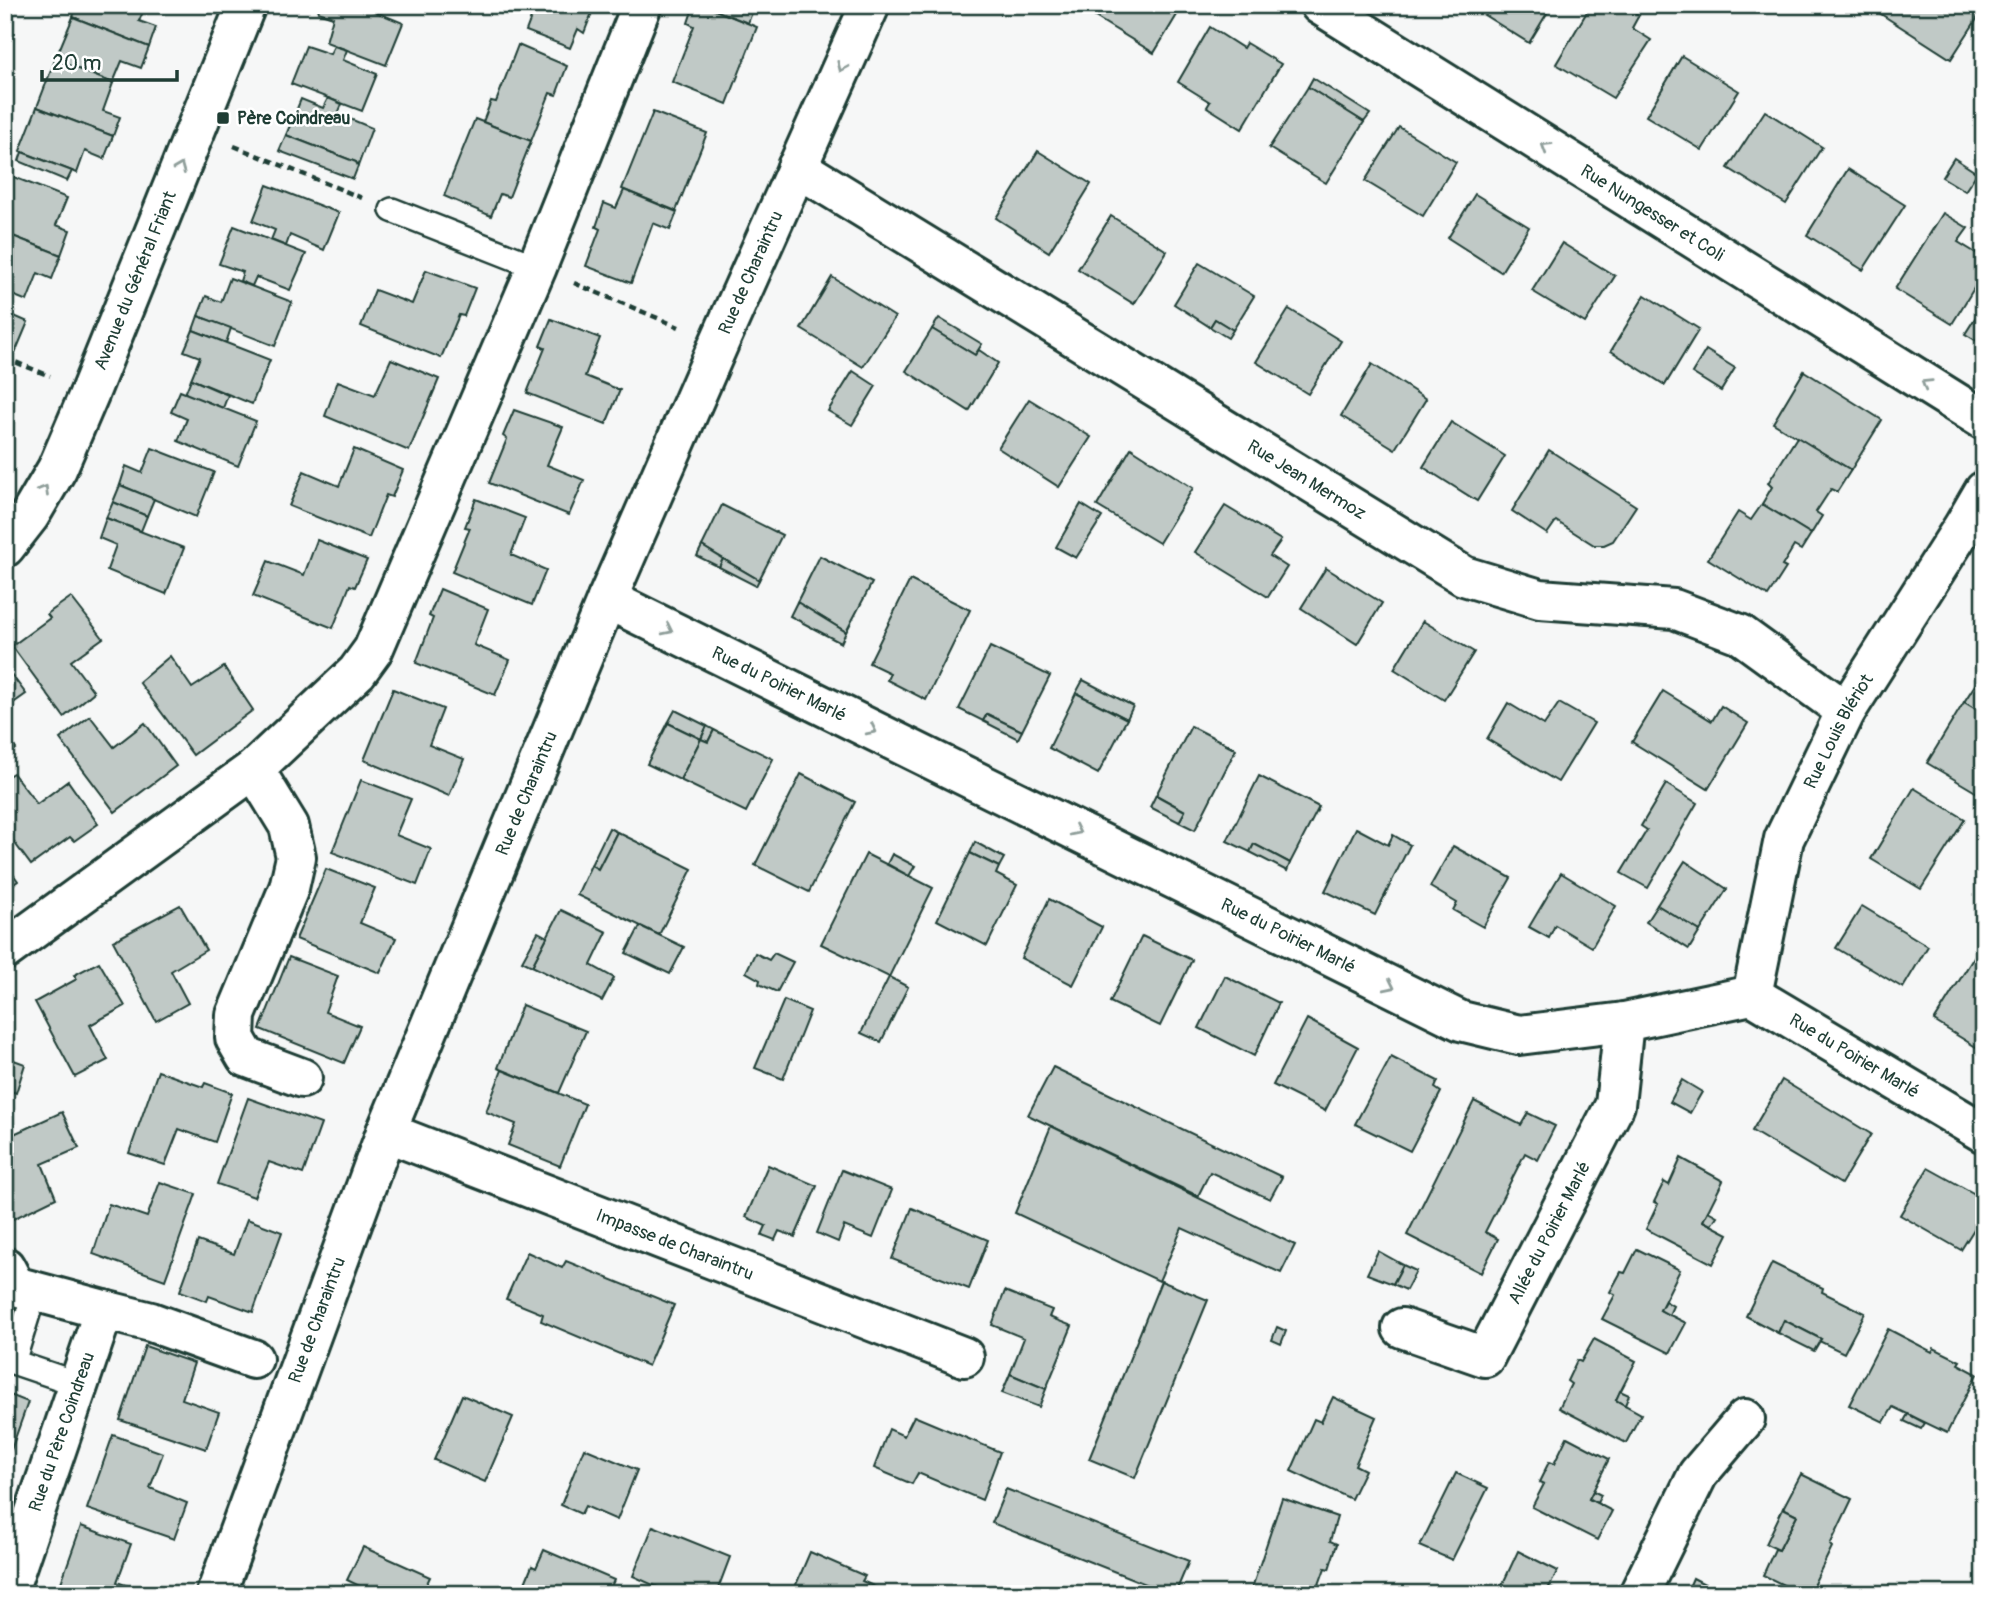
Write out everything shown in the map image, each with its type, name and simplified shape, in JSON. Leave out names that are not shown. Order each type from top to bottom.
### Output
[{"type":"street","name":"Avenue du Général Friant","points":[[5,547],[30,514],[57,469],[246,5]]},
{"type":"street","points":[[5,950],[254,769],[357,672],[373,650],[537,267],[642,5]]},
{"type":"street","name":"Rue de Charaintru","points":[[216,1594],[386,1132],[607,600],[870,5]]},
{"type":"street","name":"Rue Nungesser et Coli","points":[[1320,5],[1984,421]]},
{"type":"street","name":"Rue Jean Mermoz","points":[[797,167],[1464,576],[1540,599],[1674,609],[1740,634],[1846,711]]},
{"type":"street","name":"Rue Louis Blériot","points":[[1752,995],[1784,839],[1846,711],[1973,534],[1984,491]]},
{"type":"street","name":"Rue du Poirier Marlé","points":[[607,600],[1461,1021],[1519,1035],[1624,1022],[1752,995],[1984,1133]]},
{"type":"street","points":[[254,769],[289,826],[296,857],[289,888],[236,1015],[235,1038],[246,1057],[302,1078]]},
{"type":"street","name":"Allée du Poirier Marlé","points":[[1402,1328],[1485,1357],[1615,1105],[1624,1022]]},
{"type":"street","name":"Impasse de Charaintru","points":[[386,1132],[964,1357]]},
{"type":"street","points":[[5,1266],[15,1286],[151,1322],[253,1359]]},
{"type":"street","name":"Rue du Père Coindreau","points":[[7,1594],[104,1310]]},
{"type":"street","points":[[1639,1594],[1698,1474],[1745,1419]]},
{"type":"lane","points":[[392,210],[537,267]]},
{"type":"lane","points":[[34,1291],[13,1362],[78,1384]]},
{"type":"path","points":[[5,16],[21,5]]},
{"type":"path","points":[[195,130],[392,210]]},
{"type":"path","points":[[537,267],[719,344]]},
{"type":"building","points":[[77,5],[146,5],[139,21],[156,27],[149,47],[73,17]]},
{"type":"building","points":[[320,5],[359,5],[403,23],[386,65],[326,42],[333,17],[318,12]]},
{"type":"building","points":[[536,5],[595,5],[584,33],[578,29],[570,48],[526,31]]},
{"type":"building","points":[[694,5],[703,5],[757,27],[727,104],[672,82],[694,26],[688,23]]},
{"type":"building","points":[[711,5],[755,5],[748,23],[710,8]]},
{"type":"building","points":[[1091,5],[1183,5],[1154,53],[1087,12]]},
{"type":"building","points":[[1475,5],[1552,5],[1529,43],[1473,8]]},
{"type":"building","points":[[1591,5],[1622,5],[1639,15],[1632,28],[1651,40],[1613,98],[1556,64]]},
{"type":"building","points":[[1875,5],[1984,5],[1984,8],[1951,59],[1873,9]]},
{"type":"building","points":[[73,17],[149,47],[141,68],[122,61],[113,83],[55,60]]},
{"type":"building","points":[[1210,27],[1243,48],[1246,43],[1281,64],[1242,129],[1207,107],[1210,102],[1178,82]]},
{"type":"building","points":[[518,45],[567,66],[556,95],[550,93],[531,141],[483,122],[491,101],[496,102]]},
{"type":"building","points":[[306,46],[330,54],[334,46],[347,50],[343,60],[377,74],[362,111],[291,84]]},
{"type":"building","points":[[1682,56],[1739,91],[1702,150],[1646,116]]},
{"type":"building","points":[[55,60],[113,83],[103,111],[120,117],[113,136],[37,107]]},
{"type":"building","points":[[1313,78],[1370,114],[1364,122],[1308,87]]},
{"type":"building","points":[[1308,87],[1364,122],[1326,183],[1269,148]]},
{"type":"building","points":[[328,98],[342,104],[338,114],[372,128],[358,166],[356,162],[286,135],[301,99],[323,108]]},
{"type":"building","points":[[37,107],[113,136],[104,159],[85,151],[77,173],[20,151]]},
{"type":"building","points":[[1765,111],[1822,147],[1786,204],[1728,168]]},
{"type":"building","points":[[653,112],[707,133],[676,211],[622,189]]},
{"type":"building","points":[[475,119],[531,141],[509,197],[500,194],[491,216],[444,196]]},
{"type":"building","points":[[1399,127],[1456,162],[1423,216],[1365,181]]},
{"type":"building","points":[[286,135],[356,162],[358,166],[353,179],[279,151]]},
{"type":"building","points":[[1038,151],[1091,184],[1049,252],[996,218]]},
{"type":"building","points":[[22,152],[72,171],[67,181],[19,161]]},
{"type":"building","points":[[1954,158],[1977,173],[1965,191],[1942,177]]},
{"type":"building","points":[[1848,169],[1905,205],[1863,270],[1807,235]]},
{"type":"building","points":[[6,174],[67,198],[56,225],[70,230],[61,255],[5,233]]},
{"type":"building","points":[[267,185],[339,213],[324,250],[290,235],[286,246],[271,240],[275,230],[253,221]]},
{"type":"building","points":[[624,190],[677,212],[670,230],[653,223],[631,283],[586,266],[600,229],[596,227],[604,203],[616,208]]},
{"type":"building","points":[[1475,194],[1529,227],[1501,272],[1448,238]]},
{"type":"building","points":[[1943,213],[1968,228],[1958,242],[1984,258],[1984,272],[1952,324],[1895,289]]},
{"type":"building","points":[[1111,216],[1167,251],[1134,304],[1078,269]]},
{"type":"building","points":[[234,226],[306,254],[290,290],[256,277],[252,286],[240,281],[243,272],[219,264]]},
{"type":"building","points":[[5,233],[61,255],[52,279],[38,273],[27,301],[5,292]]},
{"type":"building","points":[[1562,243],[1615,276],[1585,323],[1532,291]]},
{"type":"building","points":[[1199,263],[1254,296],[1233,330],[1215,319],[1210,327],[1174,304]]},
{"type":"building","points":[[426,270],[475,288],[464,316],[459,315],[441,358],[361,326],[375,290],[412,304]]},
{"type":"building","points":[[832,277],[895,317],[863,367],[801,329]]},
{"type":"building","points":[[230,278],[292,302],[275,346],[198,316],[206,296],[221,302]]},
{"type":"building","points":[[1645,295],[1699,329],[1665,385],[1611,351]]},
{"type":"building","points":[[1984,304],[1984,337],[1980,343],[1965,334]]},
{"type":"building","points":[[1289,309],[1341,341],[1308,394],[1256,362]]},
{"type":"building","points":[[5,312],[28,322],[15,353],[5,349]]},
{"type":"building","points":[[198,316],[231,328],[226,343],[193,330]]},
{"type":"building","points":[[939,318],[982,344],[975,355],[932,329]]},
{"type":"building","points":[[551,319],[600,338],[585,376],[620,390],[606,424],[527,393],[545,348],[540,346]]},
{"type":"building","points":[[1215,319],[1233,330],[1228,338],[1210,327]]},
{"type":"building","points":[[932,329],[975,355],[979,350],[998,363],[969,411],[906,371]]},
{"type":"building","points":[[193,330],[270,360],[252,404],[191,379],[200,357],[184,351]]},
{"type":"building","points":[[1706,350],[1735,368],[1721,391],[1692,373]]},
{"type":"building","points":[[391,359],[439,379],[409,451],[325,416],[338,381],[375,395]]},
{"type":"building","points":[[1372,364],[1426,399],[1395,449],[1341,416]]},
{"type":"building","points":[[853,371],[876,386],[852,425],[828,411]]},
{"type":"building","points":[[1804,371],[1882,420],[1851,470],[1773,423]]},
{"type":"building","points":[[191,379],[228,395],[223,408],[185,394]]},
{"type":"building","points":[[180,391],[256,421],[238,466],[178,441],[187,419],[171,412]]},
{"type":"building","points":[[1029,399],[1091,437],[1059,487],[998,448]]},
{"type":"building","points":[[514,410],[563,427],[547,465],[584,480],[569,515],[489,483],[507,439],[503,436]]},
{"type":"building","points":[[1451,422],[1505,456],[1477,501],[1423,467]]},
{"type":"building","points":[[1797,437],[1851,470],[1837,492],[1831,489],[1816,512],[1822,516],[1811,534],[1762,504],[1772,487],[1768,483]]},
{"type":"building","points":[[152,448],[214,472],[196,517],[120,485],[126,466],[142,473]]},
{"type":"building","points":[[1131,448],[1193,488],[1159,543],[1097,506]]},
{"type":"building","points":[[354,449],[403,470],[392,497],[386,495],[369,538],[289,506],[304,471],[339,486]]},
{"type":"building","points":[[1549,450],[1636,506],[1613,541],[1594,545],[1556,521],[1547,534],[1512,511]]},
{"type":"building","points":[[120,485],[154,499],[147,516],[113,502]]},
{"type":"building","points":[[476,499],[525,518],[511,555],[546,570],[532,605],[452,572],[470,528],[465,527]]},
{"type":"building","points":[[113,502],[147,516],[141,531],[106,518]]},
{"type":"building","points":[[1081,504],[1102,517],[1076,558],[1056,547]]},
{"type":"building","points":[[1762,504],[1811,534],[1801,550],[1794,546],[1782,566],[1786,568],[1768,596],[1708,559],[1738,512],[1751,520]]},
{"type":"building","points":[[722,505],[782,535],[759,580],[702,546]]},
{"type":"building","points":[[1225,506],[1281,540],[1270,556],[1287,567],[1268,597],[1195,552]]},
{"type":"building","points":[[106,518],[184,548],[166,594],[107,570],[116,545],[99,538]]},
{"type":"building","points":[[317,540],[367,560],[355,587],[350,585],[333,628],[253,596],[268,561],[304,575]]},
{"type":"building","points":[[702,546],[723,559],[719,567],[697,556]]},
{"type":"building","points":[[820,556],[872,583],[846,632],[797,602]]},
{"type":"building","points":[[723,559],[759,580],[756,586],[719,567]]},
{"type":"building","points":[[1326,568],[1382,603],[1357,644],[1301,608]]},
{"type":"building","points":[[910,580],[970,610],[926,700],[887,680],[890,673],[869,663]]},
{"type":"building","points":[[440,589],[488,609],[474,645],[510,660],[495,695],[416,663],[433,618],[429,616]]},
{"type":"building","points":[[71,597],[103,638],[71,661],[94,692],[64,717],[12,646],[50,618],[47,614]]},
{"type":"building","points":[[797,602],[846,632],[841,643],[790,616]]},
{"type":"building","points":[[1423,621],[1474,652],[1444,700],[1394,669]]},
{"type":"building","points":[[990,647],[1050,676],[1022,731],[987,714],[983,721],[959,709]]},
{"type":"building","points":[[170,656],[192,688],[224,667],[253,710],[193,755],[139,682]]},
{"type":"building","points":[[5,666],[26,694],[5,709]]},
{"type":"building","points":[[1984,671],[1984,714],[1964,702]]},
{"type":"building","points":[[1083,680],[1133,706],[1127,719],[1076,693]]},
{"type":"building","points":[[393,689],[443,709],[429,745],[464,759],[449,796],[364,760]]},
{"type":"building","points":[[1663,691],[1712,721],[1721,706],[1748,723],[1708,789],[1632,742]]},
{"type":"building","points":[[1076,693],[1127,719],[1098,774],[1049,748]]},
{"type":"building","points":[[1964,702],[1984,714],[1984,786],[1979,794],[1927,763]]},
{"type":"building","points":[[1508,703],[1544,725],[1559,703],[1594,723],[1558,782],[1487,739]]},
{"type":"building","points":[[675,710],[707,726],[701,739],[668,723]]},
{"type":"building","points":[[987,714],[1022,731],[1018,739],[983,721]]},
{"type":"building","points":[[90,716],[114,747],[145,723],[176,766],[115,812],[60,739]]},
{"type":"building","points":[[668,723],[701,739],[680,780],[647,764]]},
{"type":"building","points":[[707,726],[714,730],[708,742],[701,739]]},
{"type":"building","points":[[1191,726],[1236,749],[1195,830],[1179,822],[1185,811],[1156,795]]},
{"type":"building","points":[[714,730],[773,759],[746,812],[680,780],[701,739],[708,742]]},
{"type":"building","points":[[5,734],[16,749],[5,757]]},
{"type":"building","points":[[13,773],[37,804],[68,781],[98,824],[74,841],[70,837],[31,865],[5,830],[5,778]]},
{"type":"building","points":[[801,774],[855,802],[809,892],[755,865]]},
{"type":"building","points":[[1259,776],[1319,807],[1290,863],[1254,844],[1250,852],[1227,841]]},
{"type":"building","points":[[361,780],[411,799],[396,835],[431,849],[417,885],[332,852]]},
{"type":"building","points":[[1666,784],[1697,803],[1648,888],[1621,873],[1647,830],[1641,826]]},
{"type":"building","points":[[1914,788],[1965,819],[1921,889],[1871,859]]},
{"type":"building","points":[[1156,795],[1185,811],[1179,822],[1150,807]]},
{"type":"building","points":[[609,828],[617,832],[598,869],[591,865]]},
{"type":"building","points":[[1356,828],[1388,845],[1393,835],[1410,845],[1375,915],[1325,891]]},
{"type":"building","points":[[617,832],[692,869],[659,935],[577,895],[591,865],[598,869]]},
{"type":"building","points":[[975,842],[1004,858],[999,867],[970,853]]},
{"type":"building","points":[[1254,844],[1290,863],[1287,871],[1250,852]]},
{"type":"building","points":[[1453,846],[1511,878],[1483,927],[1453,910],[1457,903],[1430,887]]},
{"type":"building","points":[[970,853],[999,867],[996,874],[1017,885],[987,946],[937,920]]},
{"type":"building","points":[[866,854],[933,888],[889,977],[821,944]]},
{"type":"building","points":[[892,854],[915,866],[909,876],[887,864]]},
{"type":"building","points":[[1685,861],[1727,889],[1700,931],[1657,905]]},
{"type":"building","points":[[5,863],[18,881],[5,890]]},
{"type":"building","points":[[326,869],[375,888],[360,923],[396,938],[380,973],[296,939]]},
{"type":"building","points":[[1561,873],[1616,906],[1592,947],[1555,925],[1549,938],[1529,927]]},
{"type":"building","points":[[1049,899],[1102,927],[1073,985],[1021,958]]},
{"type":"building","points":[[180,905],[206,950],[171,971],[188,1003],[156,1021],[113,941]]},
{"type":"building","points":[[1657,905],[1700,931],[1689,949],[1646,922]]},
{"type":"building","points":[[1862,906],[1928,946],[1903,988],[1836,948]]},
{"type":"building","points":[[561,910],[607,932],[591,965],[614,978],[602,1001],[532,966]]},
{"type":"building","points":[[640,926],[684,947],[670,974],[626,953]]},
{"type":"building","points":[[538,932],[547,937],[532,966],[522,961]]},
{"type":"building","points":[[1142,936],[1192,960],[1160,1026],[1110,1002]]},
{"type":"building","points":[[1984,941],[1984,1052],[1934,1021]]},
{"type":"building","points":[[755,953],[769,960],[774,953],[793,962],[777,992],[759,984],[760,980],[746,972]]},
{"type":"building","points":[[289,957],[338,976],[325,1012],[360,1026],[344,1063],[260,1029]]},
{"type":"building","points":[[99,962],[125,1006],[90,1025],[108,1060],[75,1077],[35,1002],[77,979],[74,975]]},
{"type":"building","points":[[1225,976],[1279,1003],[1254,1056],[1199,1028]]},
{"type":"building","points":[[889,977],[908,987],[881,1042],[861,1033]]},
{"type":"building","points":[[784,1000],[810,1011],[783,1079],[755,1068]]},
{"type":"building","points":[[522,1005],[586,1031],[559,1093],[498,1068]]},
{"type":"building","points":[[1307,1019],[1358,1047],[1325,1111],[1273,1085]]},
{"type":"building","points":[[1391,1057],[1438,1081],[1435,1088],[1441,1092],[1410,1151],[1355,1124]]},
{"type":"building","points":[[11,1059],[25,1064],[16,1093],[5,1089],[5,1075]]},
{"type":"building","points":[[1053,1067],[1282,1177],[1270,1199],[1210,1172],[1198,1196],[1028,1115]]},
{"type":"building","points":[[502,1070],[585,1104],[560,1166],[508,1145],[516,1124],[486,1112]]},
{"type":"building","points":[[158,1071],[203,1087],[205,1083],[232,1093],[215,1142],[179,1129],[165,1165],[129,1153]]},
{"type":"building","points":[[1682,1080],[1702,1092],[1690,1113],[1670,1102]]},
{"type":"building","points":[[1782,1080],[1871,1134],[1841,1184],[1752,1131]]},
{"type":"building","points":[[248,1098],[321,1124],[303,1174],[269,1162],[254,1197],[217,1184]]},
{"type":"building","points":[[1474,1101],[1521,1125],[1528,1113],[1555,1126],[1538,1160],[1525,1153],[1485,1232],[1498,1239],[1481,1273],[1407,1235]]},
{"type":"building","points":[[62,1112],[79,1148],[42,1164],[56,1198],[11,1220],[5,1207],[5,1138]]},
{"type":"building","points":[[1051,1126],[1295,1245],[1281,1273],[1182,1228],[1159,1281],[1015,1213]]},
{"type":"building","points":[[1681,1158],[1723,1181],[1703,1221],[1728,1234],[1713,1264],[1646,1229],[1658,1204],[1654,1202],[1664,1182],[1669,1185]]},
{"type":"building","points":[[768,1165],[817,1186],[795,1237],[779,1231],[775,1240],[762,1235],[766,1226],[746,1217]]},
{"type":"building","points":[[1928,1168],[1984,1199],[1984,1213],[1961,1250],[1900,1215]]},
{"type":"building","points":[[842,1170],[892,1190],[873,1238],[844,1226],[838,1242],[817,1233]]},
{"type":"building","points":[[160,1182],[196,1194],[165,1280],[93,1254],[109,1204],[147,1217]]},
{"type":"building","points":[[912,1208],[988,1240],[969,1289],[892,1259]]},
{"type":"building","points":[[1708,1211],[1717,1216],[1711,1225],[1703,1221]]},
{"type":"building","points":[[247,1219],[282,1232],[253,1312],[209,1296],[207,1301],[180,1291],[198,1241],[234,1254]]},
{"type":"building","points":[[1637,1249],[1680,1270],[1660,1310],[1686,1323],[1670,1353],[1602,1319],[1615,1295],[1610,1292],[1621,1272],[1625,1273]]},
{"type":"building","points":[[1378,1251],[1403,1265],[1393,1284],[1367,1274]]},
{"type":"building","points":[[527,1252],[562,1268],[566,1261],[674,1305],[648,1366],[541,1321],[543,1314],[506,1299]]},
{"type":"building","points":[[1772,1263],[1823,1288],[1822,1292],[1865,1313],[1844,1353],[1784,1320],[1778,1333],[1746,1316]]},
{"type":"building","points":[[1403,1265],[1416,1271],[1406,1290],[1393,1284]]},
{"type":"building","points":[[1161,1281],[1208,1300],[1135,1478],[1089,1459]]},
{"type":"building","points":[[1005,1291],[1052,1310],[1049,1317],[1072,1326],[1046,1389],[1010,1374],[1024,1338],[992,1325]]},
{"type":"building","points":[[1665,1301],[1673,1306],[1669,1315],[1660,1310]]},
{"type":"building","points":[[1784,1320],[1821,1339],[1814,1351],[1778,1333]]},
{"type":"building","points":[[1277,1327],[1286,1331],[1281,1344],[1272,1340]]},
{"type":"building","points":[[1888,1329],[1932,1352],[1934,1348],[1960,1361],[1958,1364],[1977,1374],[1947,1433],[1893,1407],[1884,1422],[1849,1405]]},
{"type":"building","points":[[1594,1339],[1636,1361],[1616,1400],[1641,1414],[1626,1443],[1559,1408],[1571,1384],[1567,1381],[1577,1360],[1581,1362]]},
{"type":"building","points":[[145,1346],[194,1363],[182,1399],[219,1412],[206,1449],[120,1420]]},
{"type":"building","points":[[1010,1374],[1046,1389],[1039,1407],[1002,1393]]},
{"type":"building","points":[[1620,1391],[1629,1395],[1625,1405],[1616,1400]]},
{"type":"building","points":[[5,1393],[28,1402],[5,1467]]},
{"type":"building","points":[[462,1395],[513,1417],[485,1482],[434,1460]]},
{"type":"building","points":[[1333,1397],[1376,1417],[1355,1465],[1365,1470],[1351,1499],[1291,1471],[1314,1419],[1321,1422]]},
{"type":"building","points":[[1908,1414],[1925,1423],[1921,1429],[1904,1421]]},
{"type":"building","points":[[914,1416],[1000,1452],[982,1500],[918,1473],[912,1484],[874,1468],[889,1429],[904,1436]]},
{"type":"building","points":[[113,1435],[163,1453],[150,1488],[187,1503],[174,1539],[87,1509]]},
{"type":"building","points":[[1567,1437],[1609,1459],[1589,1499],[1612,1511],[1597,1540],[1532,1507],[1544,1484],[1539,1482],[1549,1462],[1554,1464]]},
{"type":"building","points":[[584,1448],[637,1470],[617,1520],[585,1506],[581,1514],[561,1505]]},
{"type":"building","points":[[1456,1473],[1488,1488],[1452,1560],[1420,1546]]},
{"type":"building","points":[[1801,1474],[1852,1499],[1809,1594],[1802,1594],[1763,1575],[1775,1549],[1779,1550],[1797,1515],[1783,1508]]},
{"type":"building","points":[[1006,1489],[1189,1561],[1175,1594],[992,1523]]},
{"type":"building","points":[[1593,1491],[1601,1495],[1597,1503],[1589,1499]]},
{"type":"building","points":[[1282,1498],[1337,1517],[1330,1541],[1337,1544],[1329,1569],[1325,1568],[1316,1593],[1250,1594]]},
{"type":"building","points":[[1783,1508],[1797,1515],[1779,1550],[1766,1544]]},
{"type":"building","points":[[81,1526],[131,1544],[117,1582],[150,1594],[57,1594]]},
{"type":"building","points":[[653,1526],[730,1557],[716,1594],[673,1594],[633,1576]]},
{"type":"building","points":[[363,1547],[430,1577],[422,1594],[376,1594],[347,1580]]},
{"type":"building","points":[[544,1550],[614,1580],[608,1594],[548,1594],[525,1583],[532,1566],[536,1568]]},
{"type":"building","points":[[1518,1551],[1558,1571],[1549,1587],[1558,1592],[1557,1594],[1498,1594]]},
{"type":"building","points":[[810,1552],[865,1576],[862,1581],[891,1594],[792,1594]]},
{"type":"building","points":[[1693,1578],[1724,1594],[1686,1594]]},
{"type":"place","name":"Père Coindreau","points":[[223,118]]}]
